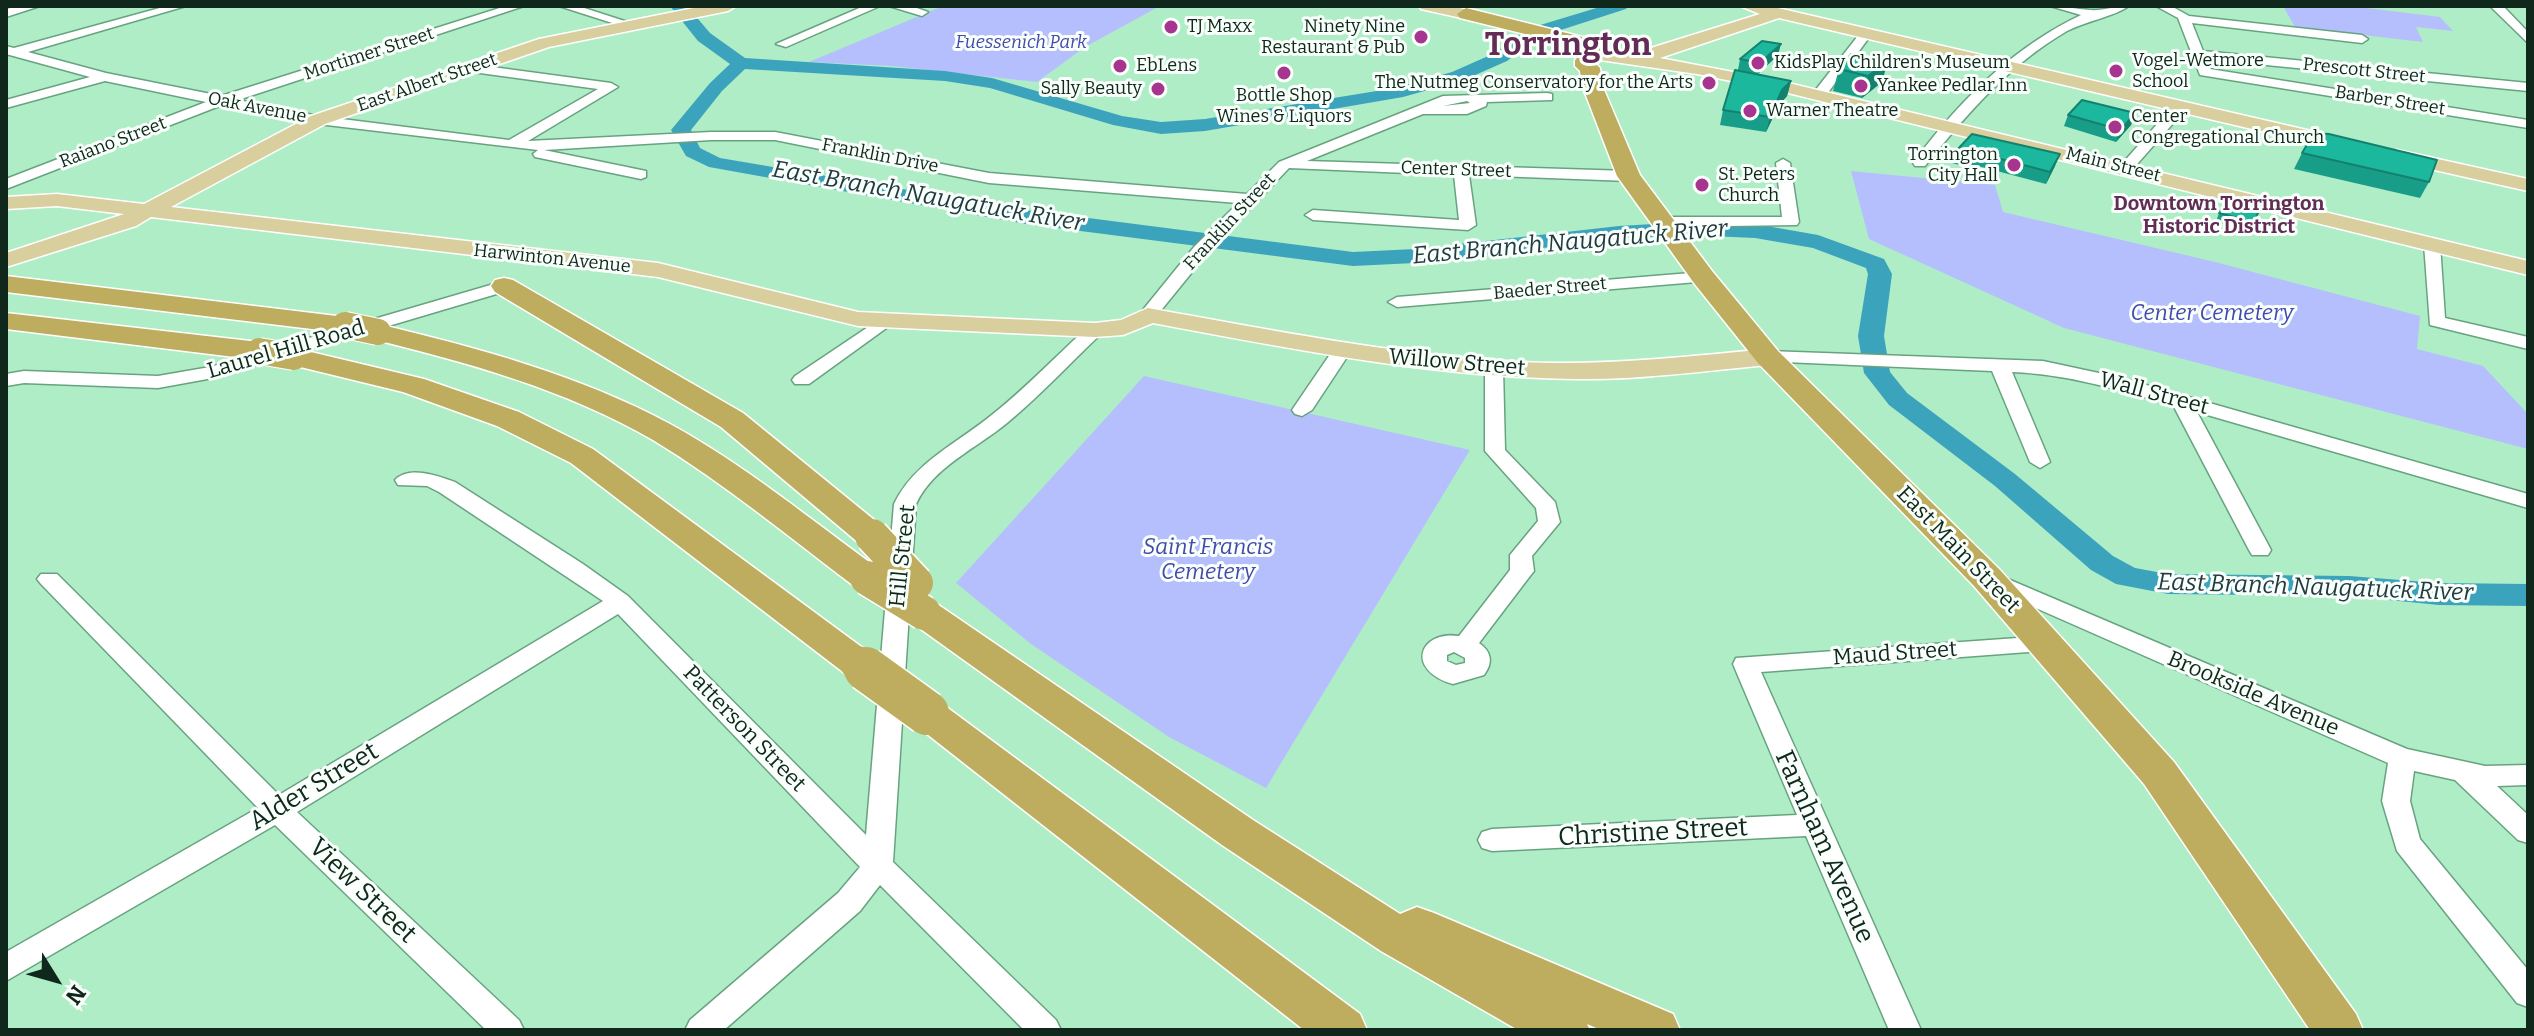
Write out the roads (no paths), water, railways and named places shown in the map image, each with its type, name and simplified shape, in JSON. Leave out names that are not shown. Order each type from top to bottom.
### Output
[{"type":"highway","name":"East Main Street","points":[[1543,35],[1592,85],[1629,176],[1703,277],[1768,357],[1987,578],[2159,773],[2338,1030]]},
{"type":"highway","points":[[6,284],[252,311],[345,325],[481,356],[633,417],[700,457],[867,578],[920,598]]},
{"type":"highway","points":[[504,286],[732,420],[872,536],[920,598],[998,663],[1278,862],[1484,990],[1565,1030]]},
{"type":"highway","points":[[6,321],[294,357],[413,385],[508,419],[582,456],[927,713],[1342,1030]]},
{"type":"highway","points":[[1278,862],[1472,952],[1655,1030]]},
{"type":"main road","name":"East Albert Street","points":[[143,210],[318,120],[545,43],[728,6]]},
{"type":"main road","name":"Main Street","points":[[1427,6],[1645,59],[1950,125],[2528,268]]},
{"type":"main road","points":[[1748,6],[2179,108],[2528,185]]},
{"type":"main road","points":[[1645,59],[1802,6]]},
{"type":"main road","name":"Harwinton Avenue","points":[[6,203],[57,200],[658,270],[813,311],[858,319],[1095,330]]},
{"type":"main road","points":[[6,253],[143,210]]},
{"type":"main road","points":[[6,260],[128,221],[143,210]]},
{"type":"main road","name":"Laurel Hill Road","points":[[504,286],[541,269],[554,258]]},
{"type":"main road","points":[[1095,330],[1136,325],[1148,315]]},
{"type":"main road","name":"Willow Street","points":[[1148,315],[1342,351],[1494,368],[1576,371],[1768,357]]},
{"type":"street","points":[[6,13],[34,6]]},
{"type":"street","points":[[12,54],[180,6]]},
{"type":"street","name":"Mortimer Street","points":[[220,101],[518,6]]},
{"type":"street","points":[[565,6],[631,25]]},
{"type":"street","points":[[782,44],[874,6]]},
{"type":"street","points":[[895,6],[922,12]]},
{"type":"street","points":[[2056,6],[2090,14]]},
{"type":"street","points":[[1920,163],[1950,125],[2057,30],[2090,14],[2123,6]]},
{"type":"street","points":[[2162,6],[2179,13],[2184,19],[2201,55]]},
{"type":"street","points":[[2496,6],[2528,39]]},
{"type":"street","points":[[2184,19],[2362,39]]},
{"type":"street","points":[[1819,95],[1865,35]]},
{"type":"street","name":"Oak Avenue","points":[[12,54],[104,77],[318,120],[511,145]]},
{"type":"street","name":"Barber Street","points":[[2201,55],[2205,72],[2528,124]]},
{"type":"street","name":"Prescott Street","points":[[2201,55],[2528,87]]},
{"type":"street","points":[[470,68],[611,87],[511,145]]},
{"type":"street","points":[[6,104],[104,77]]},
{"type":"street","name":"Franklin Street","points":[[1148,315],[1200,251],[1284,165],[1425,110],[1474,109],[1481,103],[1474,98],[1547,97]]},
{"type":"street","name":"Raiano Street","points":[[6,184],[220,101]]},
{"type":"street","points":[[2126,168],[2179,108]]},
{"type":"street","name":"Franklin Drive","points":[[511,145],[775,136],[989,178],[1248,199]]},
{"type":"street","points":[[544,146],[540,155],[639,174]]},
{"type":"street","points":[[1666,229],[1791,222],[1783,163]]},
{"type":"street","name":"Center Street","points":[[1284,165],[1629,176]]},
{"type":"street","points":[[1313,215],[1468,225],[1461,170]]},
{"type":"street","points":[[2432,244],[2436,321],[2528,343]]},
{"type":"street","name":"Baeder Street","points":[[1397,302],[1703,277]]},
{"type":"street","name":"Laurel Hill Road","points":[[6,380],[24,377],[158,382],[213,372],[504,286]]},
{"type":"street","points":[[802,380],[886,320]]},
{"type":"street","name":"Hill Street","points":[[878,866],[905,504],[913,487],[927,473],[1001,418],[1095,330]]},
{"type":"street","points":[[1302,410],[1342,351]]},
{"type":"street","name":"Wall Street","points":[[1768,357],[2043,367],[2115,382],[2528,501]]},
{"type":"street","points":[[1999,364],[2040,462]]},
{"type":"street","points":[[1465,645],[1522,571],[1521,555],[1549,522],[1547,507],[1495,451],[1494,368]]},
{"type":"street","points":[[2181,401],[2260,550]]},
{"type":"street","name":"Patterson Street","points":[[406,480],[430,480],[447,487],[575,569],[620,602],[878,866],[1045,1030]]},
{"type":"street","name":"Brookside Avenue","points":[[1987,578],[2402,758],[2485,776],[2528,775]]},
{"type":"street","name":"View Street","points":[[49,579],[277,810],[508,1030]]},
{"type":"street","name":"Alder Street","points":[[6,968],[277,810],[620,602]]},
{"type":"street","name":"Maud Street","points":[[1745,664],[2046,644]]},
{"type":"street","name":"Farnham Avenue","points":[[1745,664],[1905,1030]]},
{"type":"street","points":[[2402,758],[2396,801],[2407,843],[2528,993]]},
{"type":"street","points":[[2465,773],[2528,832]]},
{"type":"street","name":"Christine Street","points":[[1492,840],[1814,825]]},
{"type":"street","points":[[701,1030],[849,902],[878,866]]},
{"type":"waterway","points":[[678,6],[704,37],[741,63]]},
{"type":"waterway","points":[[741,63],[945,76],[992,83],[1120,121],[1161,128],[1205,125],[1397,93],[1458,76],[1501,57],[1533,33],[1620,6]]},
{"type":"waterway","name":"East Branch Naugatuck River","points":[[741,63],[716,87],[681,130],[689,148],[697,155],[716,163],[1026,217],[1353,259],[1415,256],[1619,233],[1688,229],[1755,231],[1818,242],[1876,264],[1880,274],[1871,336],[1877,373],[1898,399],[2005,480],[2102,563],[2127,577],[2168,584],[2349,586],[2439,594],[2528,595]]},
{"type":"place","name":"TJ Maxx","points":[[1171,27]]},
{"type":"place","name":"Ninety Nine Restaurant & Pub","points":[[1421,37]]},
{"type":"place","name":"KidsPlay Children's Museum","points":[[1758,63]]},
{"type":"place","name":"EbLens","points":[[1120,66]]},
{"type":"place","name":"Vogel-Wetmore School","points":[[2116,71]]},
{"type":"place","name":"Bottle Shop Wines & Liquors","points":[[1284,73]]},
{"type":"place","name":"The Nutmeg Conservatory for the Arts","points":[[1709,83]]},
{"type":"place","name":"Yankee Pedlar Inn","points":[[1861,86]]},
{"type":"place","name":"Sally Beauty","points":[[1158,89]]},
{"type":"place","name":"Warner Theatre","points":[[1750,111]]},
{"type":"place","name":"Center Congregational Church","points":[[2115,127]]},
{"type":"place","name":"Torrington City Hall","points":[[2014,165]]},
{"type":"place","name":"St. Peters Church","points":[[1702,185]]},
{"type":"district","name":"Torrington","points":[[1568,46]]},
{"type":"district","name":"Downtown Torrington Historic District","points":[[2219,216]]},
{"type":"park label","name":"Fuessenich Park","points":[[1021,43]]},
{"type":"park label","name":"Center Cemetery","points":[[2212,314]]},
{"type":"park label","name":"Saint Francis Cemetery","points":[[1208,560]]}]
